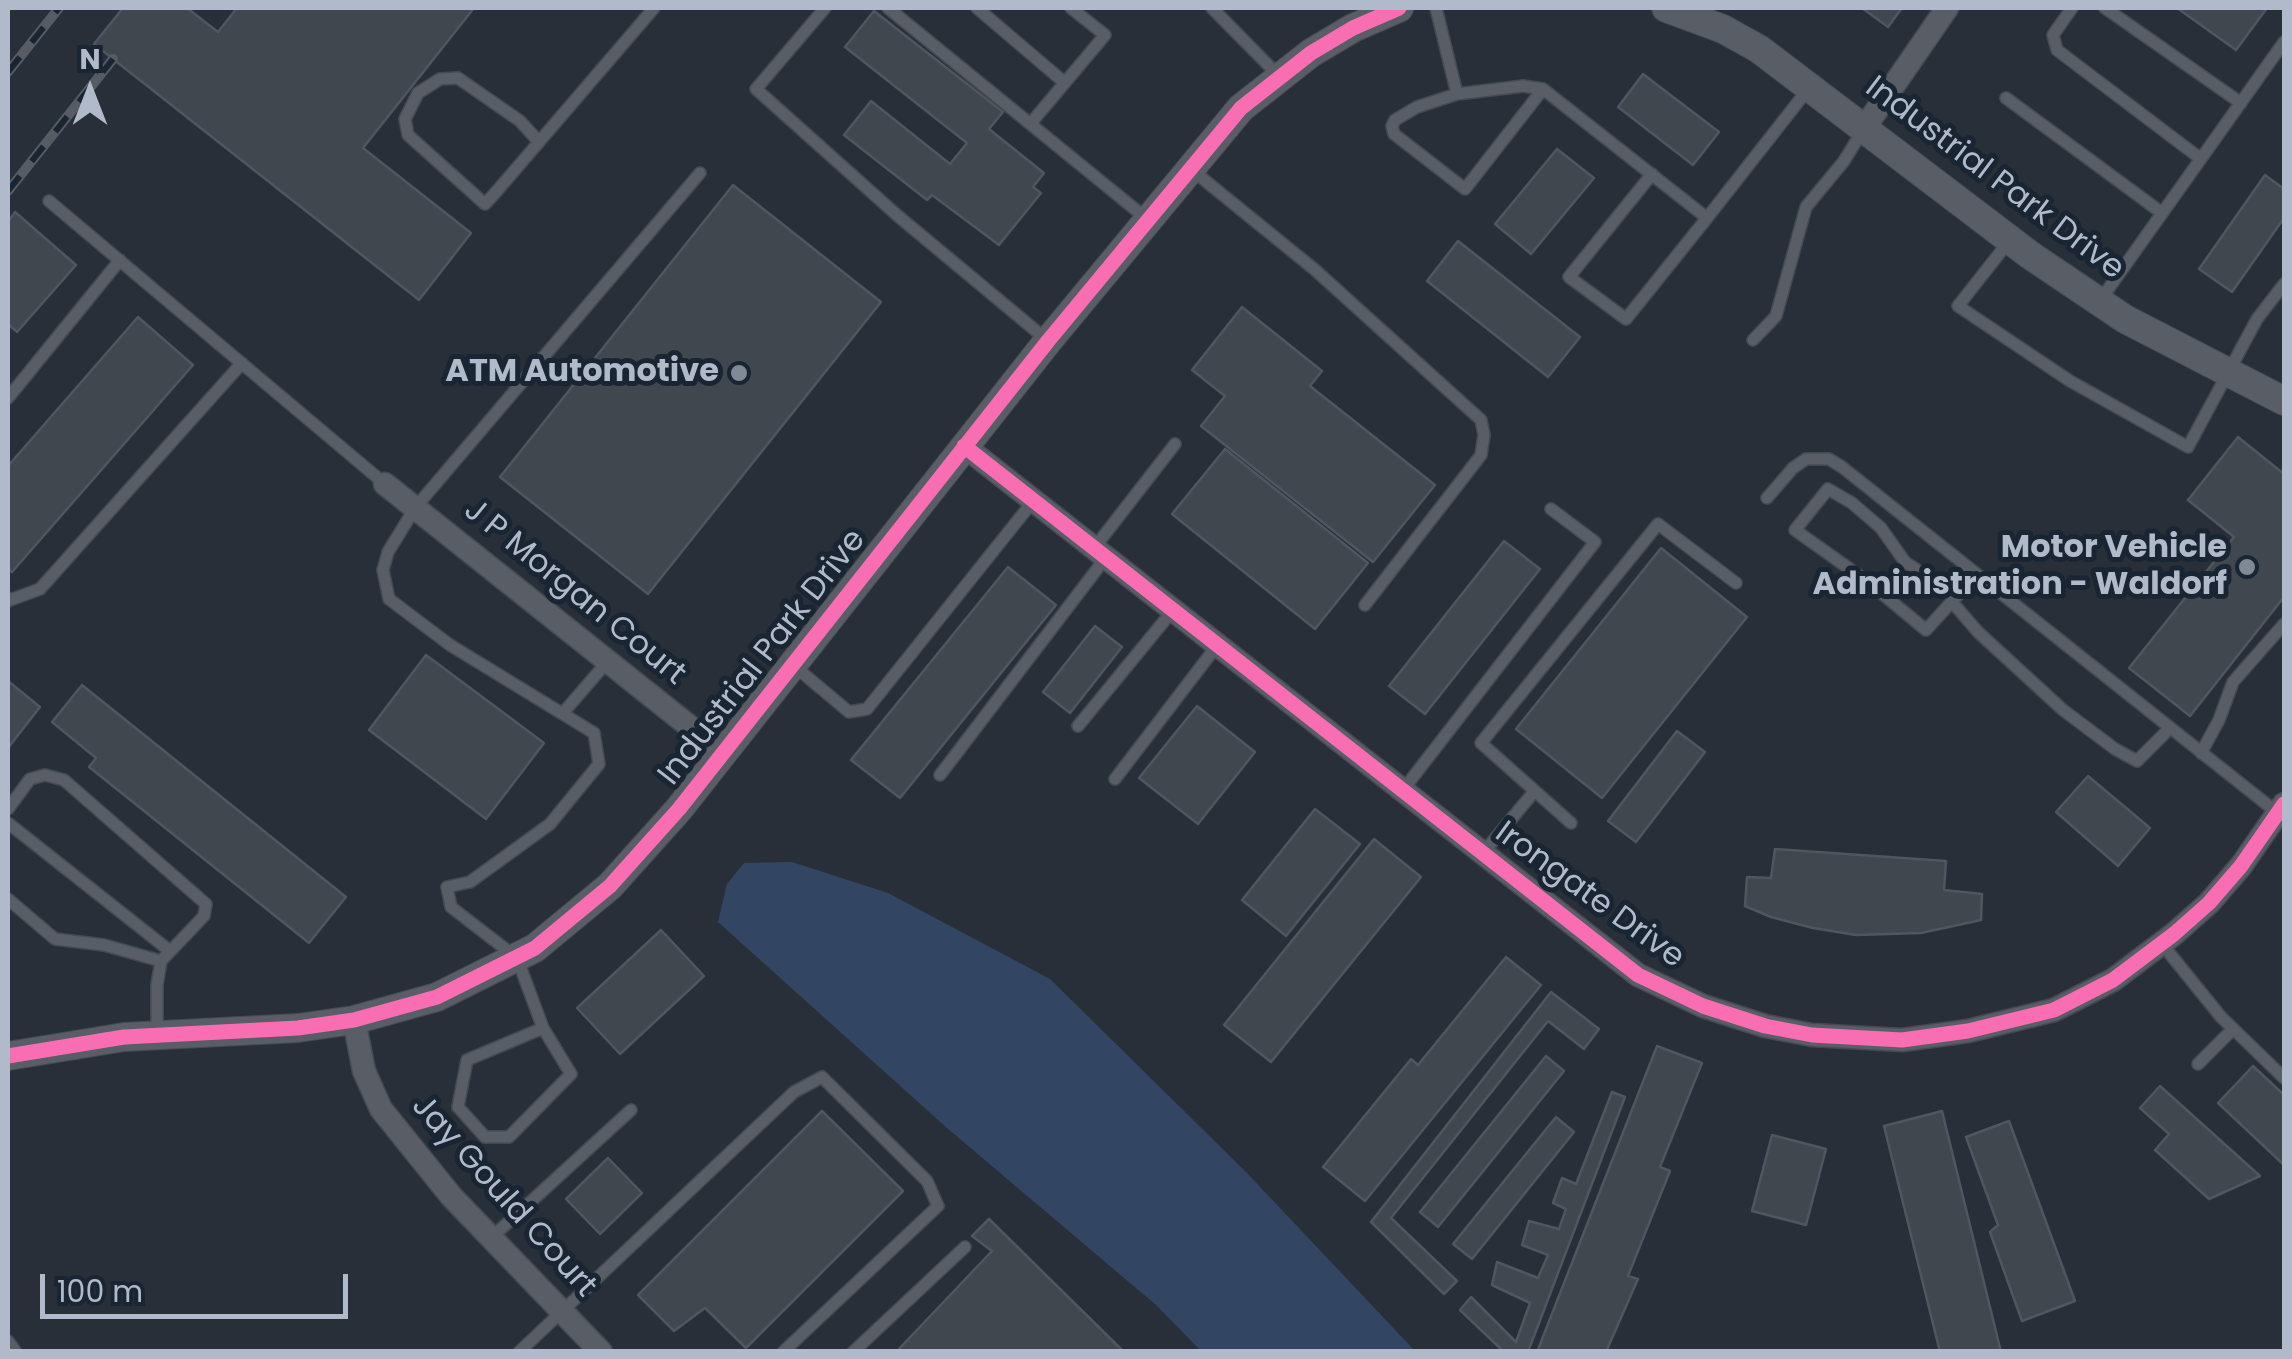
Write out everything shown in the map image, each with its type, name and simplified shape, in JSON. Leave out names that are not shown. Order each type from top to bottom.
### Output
[{"type":"street","name":"Industrial Park Drive","points":[[1666,8],[1724,29],[1759,49],[2010,240],[2099,302],[2284,401]]},
{"type":"street","points":[[1865,127],[1948,8]]},
{"type":"street","name":"Industrial Park Drive","points":[[8,1056],[82,1042],[283,1029],[354,1020],[437,997],[517,958],[574,919],[610,886],[679,809],[1048,341],[1241,108],[1311,53],[1389,9]]},
{"type":"street","name":"Irongate Drive","points":[[964,446],[1638,975],[1702,1006],[1765,1026],[1812,1034],[1902,1040],[2054,1010],[2113,980],[2162,944],[2209,902],[2282,810]]},
{"type":"street","name":"J P Morgan Court","points":[[385,484],[724,753]]},
{"type":"street","name":"Jay Gould Court","points":[[354,1020],[364,1071],[382,1109],[436,1178],[601,1352]]},
{"type":"lane","points":[[539,142],[520,121],[458,78],[440,79],[418,93],[405,119],[408,135],[485,204],[539,142],[654,8]]},
{"type":"lane","points":[[825,8],[756,89],[898,216],[1048,341]]},
{"type":"lane","points":[[888,8],[1147,219]]},
{"type":"lane","points":[[977,8],[1065,84]]},
{"type":"lane","points":[[1031,123],[1106,35],[1071,8]]},
{"type":"lane","points":[[1212,8],[1279,76]]},
{"type":"lane","points":[[1436,8],[1457,94]]},
{"type":"lane","points":[[2072,8],[2052,35],[2057,50],[2201,159]]},
{"type":"lane","points":[[2105,8],[2241,102]]},
{"type":"lane","points":[[2099,302],[2284,42]]},
{"type":"lane","points":[[1652,174],[1570,276],[1626,319],[1810,86]]},
{"type":"lane","points":[[1543,88],[1465,189],[1394,134],[1392,126],[1396,120],[1417,107],[1457,94],[1507,87],[1543,88],[1708,218]]},
{"type":"lane","points":[[2006,98],[2162,213]]},
{"type":"lane","points":[[1754,340],[1776,316],[1806,207],[1865,127]]},
{"type":"lane","points":[[1189,168],[1314,269],[1481,420],[1481,455],[1365,604]]},
{"type":"lane","points":[[543,1028],[467,1060],[458,1107],[485,1137],[509,1137],[571,1074],[543,1028],[517,958],[450,906],[446,887],[470,882],[484,874],[550,824],[598,764],[594,733],[450,644],[389,600],[383,570],[388,552],[416,508],[700,173]]},
{"type":"lane","points":[[50,200],[385,484]]},
{"type":"lane","points":[[2010,240],[1958,306],[2070,381],[2188,447],[2257,319],[2284,284]]},
{"type":"lane","points":[[8,398],[120,260]]},
{"type":"lane","points":[[8,598],[40,588],[242,363]]},
{"type":"lane","points":[[940,775],[1175,444]]},
{"type":"lane","points":[[1767,498],[1792,468],[1806,458],[1830,459],[2201,753],[2282,810]]},
{"type":"lane","points":[[1976,574],[1954,599],[1926,630],[1795,530],[1828,488],[1882,528],[1905,562],[1954,599],[1978,632],[2063,710],[2116,749],[2137,761],[2170,728]]},
{"type":"lane","points":[[793,665],[849,712],[867,709],[1034,500]]},
{"type":"lane","points":[[1403,790],[1595,542],[1551,509]]},
{"type":"lane","points":[[1571,823],[1481,744],[1658,524],[1736,584]]},
{"type":"lane","points":[[1078,726],[1174,609]]},
{"type":"lane","points":[[2201,753],[2233,682],[2284,624]]},
{"type":"lane","points":[[1115,779],[1219,643]]},
{"type":"lane","points":[[563,713],[607,662]]},
{"type":"lane","points":[[8,809],[30,779],[44,774],[64,780],[206,904],[204,916],[165,956],[156,985],[157,1035]]},
{"type":"lane","points":[[1483,853],[1533,792]]},
{"type":"lane","points":[[8,823],[165,956]]},
{"type":"lane","points":[[8,899],[55,939],[165,956]]},
{"type":"lane","points":[[2162,944],[2233,1029],[2284,1078]]},
{"type":"lane","points":[[2198,1064],[2233,1029]]},
{"type":"lane","points":[[523,1350],[794,1092],[822,1077],[928,1181],[938,1206],[782,1352]]},
{"type":"lane","points":[[491,1238],[631,1110]]},
{"type":"lane","points":[[854,1352],[965,1247]]},
{"type":"lane","points":[[8,1341],[16,1352]]},
{"type":"water","points":[[792,862],[888,893],[1050,979],[1246,1172],[1415,1351],[1201,1351],[1156,1305],[947,1128],[718,922],[727,884],[744,863]]},
{"type":"building","points":[[123,8],[187,8],[218,32],[237,8],[474,8],[363,148],[471,233],[419,300],[94,44]]},
{"type":"building","points":[[1862,8],[1902,8],[1888,27]]},
{"type":"building","points":[[2177,8],[2267,8],[2236,50]]},
{"type":"building","points":[[874,11],[1003,112],[989,129],[1044,173],[1033,187],[1041,193],[999,245],[932,195],[927,200],[844,135],[871,101],[950,164],[967,143],[845,47]]},
{"type":"building","points":[[1643,74],[1719,132],[1693,165],[1618,107]]},
{"type":"building","points":[[1557,149],[1594,178],[1531,254],[1495,224]]},
{"type":"building","points":[[2265,175],[2284,189],[2284,218],[2232,292],[2199,269]]},
{"type":"building","points":[[733,185],[881,302],[648,594],[500,477]]},
{"type":"building","points":[[15,212],[76,265],[17,332],[8,324],[8,222]]},
{"type":"building","points":[[1458,241],[1580,337],[1548,377],[1427,281]]},
{"type":"building","points":[[1242,307],[1322,371],[1310,386],[1435,485],[1373,562],[1201,426],[1225,396],[1192,370]]},
{"type":"building","points":[[138,317],[193,365],[12,572],[8,569],[8,466]]},
{"type":"building","name":"Motor Vehicle Administration - Waldorf","points":[[2238,437],[2284,474],[2284,597],[2190,716],[2129,668],[2234,537],[2188,500]]},
{"type":"building","points":[[1225,449],[1368,563],[1315,629],[1172,514]]},
{"type":"building","points":[[1504,541],[1540,569],[1425,714],[1389,686]]},
{"type":"building","points":[[1661,548],[1747,617],[1602,798],[1516,729]]},
{"type":"building","points":[[1008,567],[1056,605],[900,798],[851,760]]},
{"type":"building","points":[[1095,626],[1122,647],[1070,713],[1043,692]]},
{"type":"building","points":[[426,655],[544,743],[486,819],[369,730]]},
{"type":"building","points":[[8,681],[40,707],[8,748]]},
{"type":"building","points":[[82,685],[346,897],[309,943],[89,767],[96,758],[52,722]]},
{"type":"building","points":[[1197,706],[1255,752],[1198,824],[1139,778]]},
{"type":"building","points":[[1677,731],[1705,752],[1636,842],[1608,821]]},
{"type":"building","points":[[2088,776],[2150,828],[2118,866],[2056,812]]},
{"type":"building","points":[[1315,809],[1360,844],[1286,936],[1242,900]]},
{"type":"building","points":[[1374,839],[1421,877],[1271,1062],[1224,1025]]},
{"type":"building","points":[[1775,849],[1946,861],[1944,890],[1982,894],[1981,920],[1921,933],[1856,935],[1771,917],[1745,906],[1747,877],[1771,878]]},
{"type":"building","points":[[661,930],[704,976],[620,1054],[577,1008]]},
{"type":"building","points":[[1506,957],[1541,985],[1365,1201],[1323,1167],[1411,1059],[1418,1065]]},
{"type":"building","points":[[1551,992],[1599,1029],[1584,1049],[1548,1021],[1391,1218],[1457,1281],[1444,1294],[1371,1222]]},
{"type":"building","points":[[1657,1046],[1702,1063],[1660,1167],[1670,1171],[1628,1276],[1638,1279],[1606,1352],[1537,1352]]},
{"type":"building","points":[[1546,1056],[1564,1071],[1438,1227],[1420,1212]]},
{"type":"building","points":[[2253,1066],[2284,1095],[2284,1165],[2218,1103]]},
{"type":"building","points":[[2160,1086],[2260,1176],[2209,1199],[2155,1150],[2169,1134],[2140,1108]]},
{"type":"building","points":[[1612,1092],[1625,1097],[1528,1352],[1504,1352],[1460,1310],[1471,1297],[1516,1342],[1530,1303],[1492,1285],[1497,1262],[1538,1278],[1548,1255],[1522,1245],[1529,1221],[1559,1229],[1566,1209],[1553,1203],[1562,1178],[1576,1184]]},
{"type":"building","points":[[822,1111],[903,1191],[746,1348],[705,1308],[674,1331],[638,1295]]},
{"type":"building","points":[[1942,1111],[2001,1352],[1940,1352],[1884,1126]]},
{"type":"building","points":[[1556,1117],[1574,1132],[1472,1259],[1453,1244]]},
{"type":"building","points":[[2009,1121],[2075,1301],[2022,1321],[1990,1232],[1998,1225],[1966,1137]]},
{"type":"building","points":[[1772,1135],[1826,1149],[1806,1225],[1752,1211]]},
{"type":"building","points":[[608,1158],[642,1193],[600,1234],[566,1199]]},
{"type":"building","points":[[989,1219],[1124,1352],[896,1352],[992,1251],[972,1236]]},
{"type":"railway","points":[[8,72],[59,8]]},
{"type":"railway","points":[[8,191],[113,59]]},
{"type":"cycle path","points":[[8,1056],[124,1037],[298,1028],[354,1020],[437,997],[535,948],[610,886],[679,809],[1048,341],[1241,108],[1311,53],[1353,28],[1399,8]]},
{"type":"cycle path","points":[[964,446],[1638,975],[1703,1006],[1765,1026],[1812,1035],[1902,1040],[1968,1031],[2054,1010],[2113,980],[2209,903],[2241,866],[2284,804]]},
{"type":"place","name":"ATM Automotive","points":[[739,373]]},
{"type":"place","name":"Motor Vehicle Administration - Waldorf","points":[[2247,567]]}]
